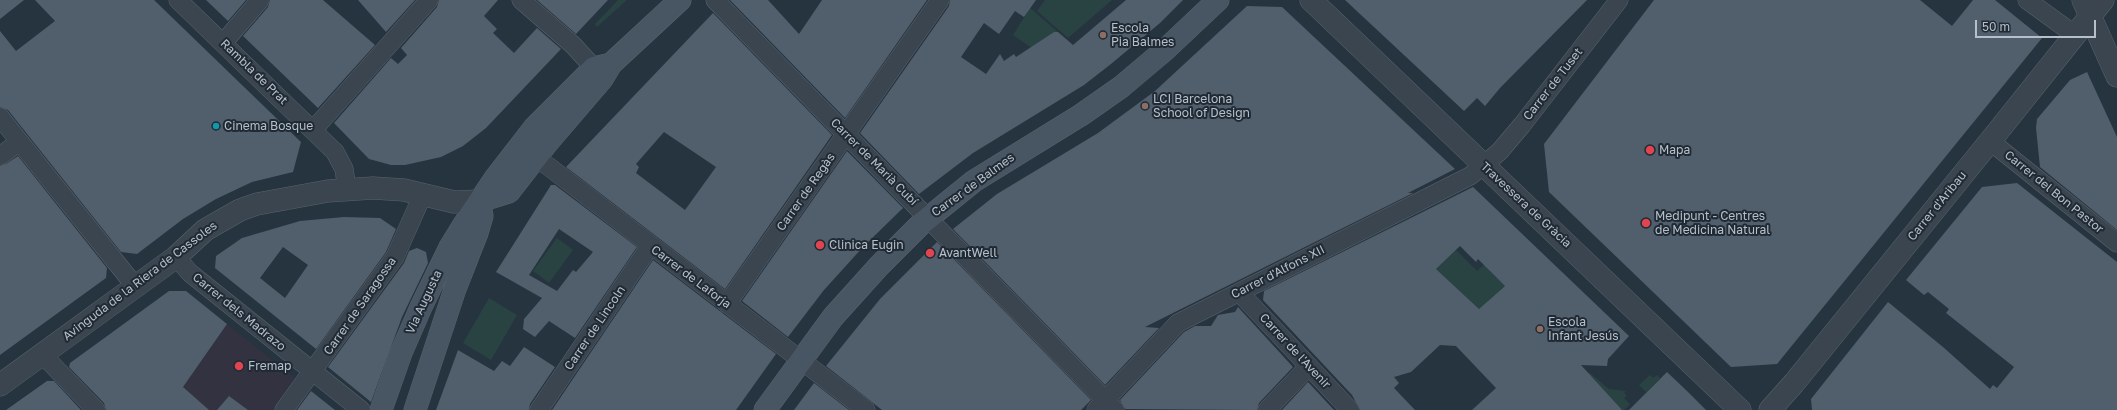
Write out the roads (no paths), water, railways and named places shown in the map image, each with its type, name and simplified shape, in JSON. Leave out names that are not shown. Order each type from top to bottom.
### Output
[{"type":"main road","name":"Via Augusta","points":[[381,410],[401,353],[450,246],[496,176],[534,128],[602,66],[680,0]]},
{"type":"main road","name":"Carrer de Balmes","points":[[765,410],[801,359],[860,286],[928,217],[974,181],[1081,115],[1121,87],[1166,49],[1218,0]]},
{"type":"main road","name":"Via Augusta","points":[[480,201],[509,192],[602,79],[602,66]]},
{"type":"main road","name":"Via Augusta","points":[[415,410],[455,288],[477,233],[482,216],[480,201]]},
{"type":"street","name":"Rambla de Prat","points":[[178,0],[338,155],[344,169],[347,188]]},
{"type":"street","points":[[223,43],[260,0]]},
{"type":"street","points":[[313,130],[430,0]]},
{"type":"street","points":[[521,0],[573,45],[602,66]]},
{"type":"street","name":"Carrer de Marià Cubí","points":[[715,0],[928,217],[1106,407]]},
{"type":"street","name":"Carrer de Regàs","points":[[727,304],[940,0]]},
{"type":"street","name":"Travessera de Gràcia","points":[[1311,0],[1740,410]]},
{"type":"street","name":"Carrer de Tuset","points":[[1484,165],[1500,151],[1522,125],[1619,0]]},
{"type":"street","points":[[2027,0],[2075,35]]},
{"type":"street","points":[[2092,5],[2117,76]]},
{"type":"street","name":"Carrer d'Aribau","points":[[1770,410],[1794,383],[1990,142],[2075,35],[2092,5]]},
{"type":"street","points":[[0,117],[135,286]]},
{"type":"street","points":[[0,156],[19,142]]},
{"type":"street","name":"Carrer del Bon Pastor","points":[[1990,142],[2117,243]]},
{"type":"street","name":"Carrer de Laforja","points":[[511,158],[535,159],[548,166],[650,246],[801,359],[866,410]]},
{"type":"street","name":"Carrer d'Alfons XII","points":[[1106,407],[1173,326],[1470,176],[1484,165]]},
{"type":"street","name":"Avinguda de la Riera de Cassoles","points":[[0,385],[176,257],[206,230],[240,210],[264,202],[347,188],[373,188],[423,194],[454,202],[480,201]]},
{"type":"street","name":"Carrer de Saragossa","points":[[284,410],[314,371],[395,257],[423,194]]},
{"type":"street","name":"Carrer de Lincoln","points":[[540,410],[650,246]]},
{"type":"street","name":"Carrer dels Madrazo","points":[[176,257],[190,273],[361,410]]},
{"type":"street","name":"Carrer de l'Avenir","points":[[1239,292],[1350,410]]},
{"type":"street","points":[[42,354],[96,410]]},
{"type":"street","points":[[1267,410],[1309,366]]},
{"type":"place","name":"Escola Pia Balmes","points":[[1103,35]]},
{"type":"place","name":"LCI Barcelona School of Design","points":[[1145,106]]},
{"type":"place","name":"Cinema Bosque","points":[[216,126]]},
{"type":"place","name":"Mapa","points":[[1650,150]]},
{"type":"place","name":"Medipunt - Centres de Medicina Natural","points":[[1646,223]]},
{"type":"place","name":"Clinica Eugin","points":[[820,245]]},
{"type":"place","name":"AvantWell","points":[[930,253]]},
{"type":"place","name":"Escola Infant Jesús","points":[[1540,329]]},
{"type":"place","name":"Fremap","points":[[239,366]]}]
